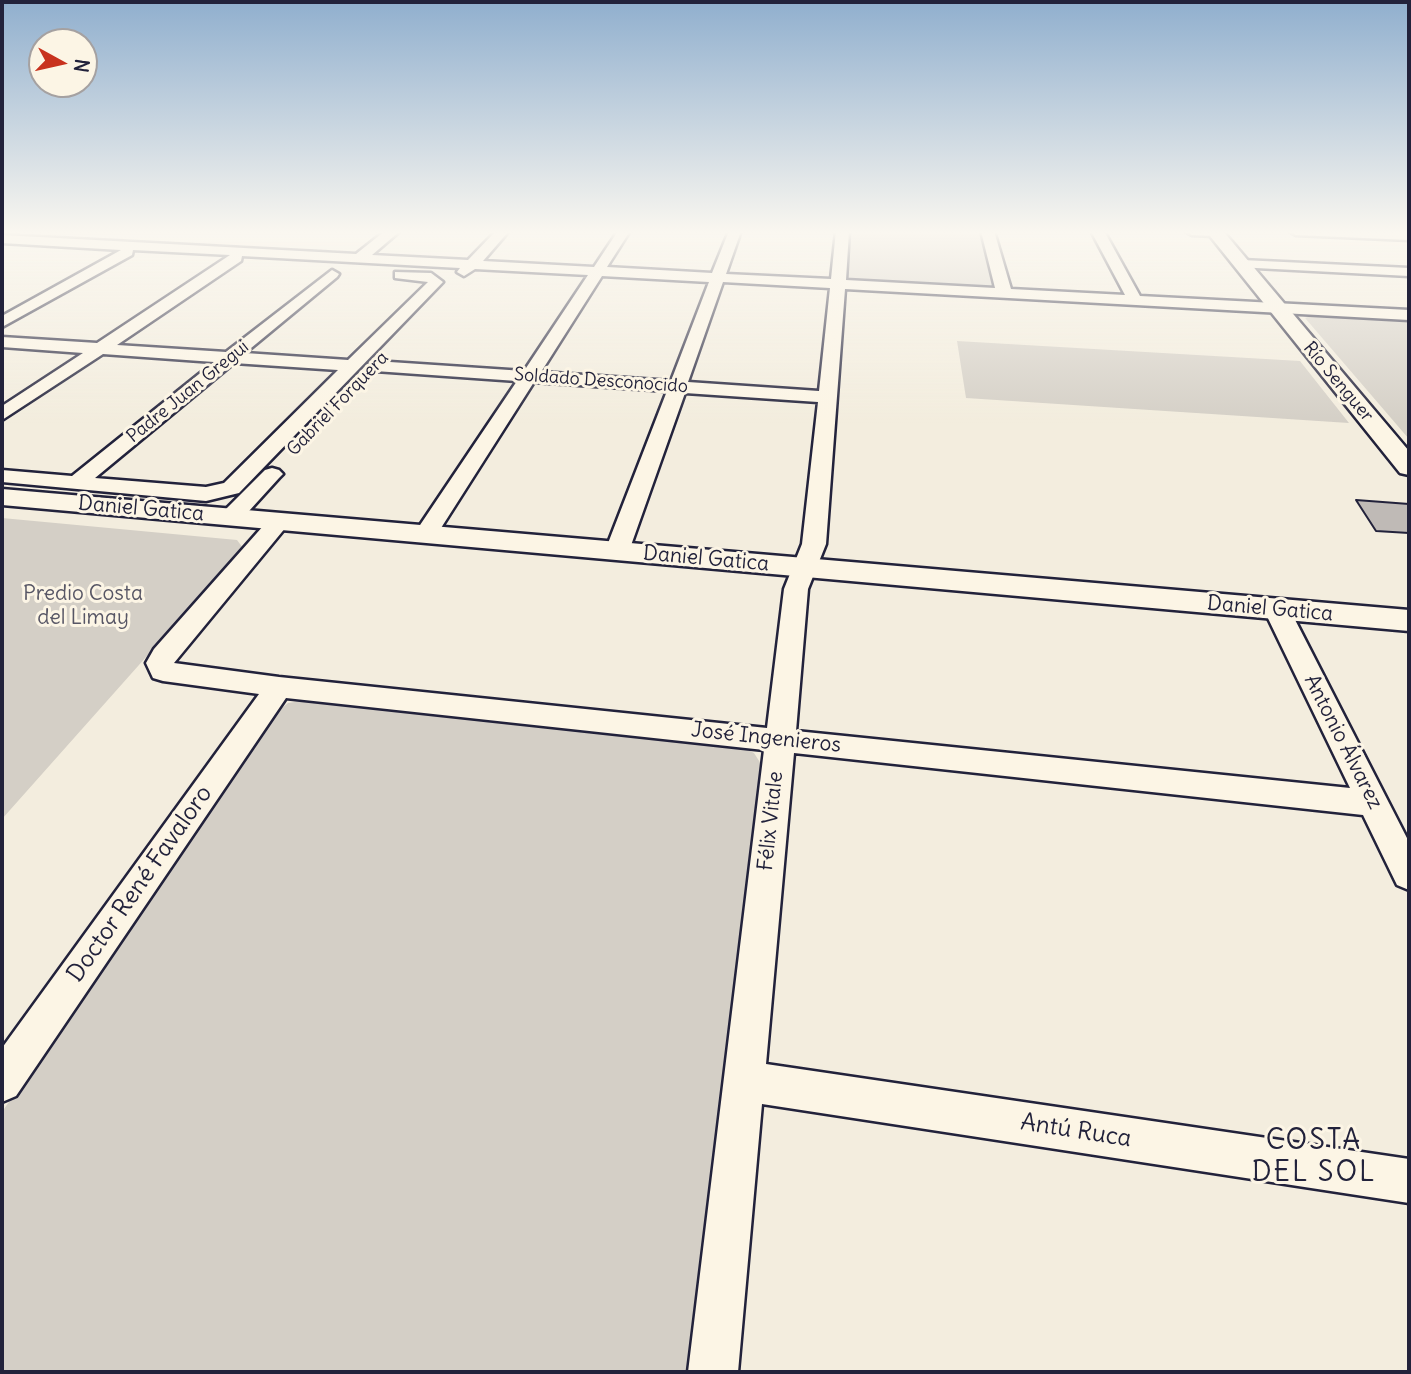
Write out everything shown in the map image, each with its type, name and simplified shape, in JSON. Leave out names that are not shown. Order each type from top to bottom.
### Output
[{"type":"main road","name":"Río Senguer","points":[[1267,295],[1409,467]]},
{"type":"main road","name":"Daniel Gatica","points":[[2,497],[228,504],[280,521],[1409,621]]},
{"type":"street","points":[[2,322],[50,295]]},
{"type":"street","points":[[2,414],[181,295]]},
{"type":"street","name":"Padre Juan Gregui","points":[[76,483],[306,295]]},
{"type":"street","name":"Gabriel Forquera","points":[[228,504],[239,482],[423,295]]},
{"type":"street","name":"Gabriel Forquera","points":[[228,504],[294,452],[442,295]]},
{"type":"street","points":[[425,534],[582,295]]},
{"type":"street","points":[[617,551],[711,295]]},
{"type":"street","name":"Félix Vitale","points":[[713,1372],[796,589],[814,544],[837,295]]},
{"type":"street","points":[[1055,295],[1409,315]]},
{"type":"street","points":[[1132,295],[1135,300]]},
{"type":"street","points":[[2,342],[354,366]]},
{"type":"street","name":"Soldado Desconocido","points":[[375,366],[828,397]]},
{"type":"street","name":"Daniel Gatica","points":[[2,476],[206,494],[228,504]]},
{"type":"street","name":"José Ingenieros","points":[[280,521],[164,656],[160,667],[176,675],[279,687],[1373,803]]},
{"type":"street","name":"Antonio Álvarez","points":[[1277,610],[1409,875]]},
{"type":"street","name":"Doctor René Favaloro","points":[[2,1082],[279,687]]},
{"type":"street","name":"Antú Ruca","points":[[743,1081],[1409,1181]]},
{"type":"green space","points":[[1313,315],[1409,320],[1409,439],[1305,318]]},
{"type":"green space","points":[[957,341],[1300,361],[1349,423],[966,398]]},
{"type":"green space","name":"Predio Costa del Limay","points":[[2,518],[237,540],[243,548],[2,819]]},
{"type":"green space","points":[[307,700],[742,747],[754,753],[761,764],[763,778],[690,1372],[2,1372],[2,1112],[272,716],[288,703]]},
{"type":"building","points":[[1356,500],[1409,504],[1409,533],[1376,531]]},
{"type":"district","name":"COSTA DEL SOL","points":[[1314,1157]]}]
